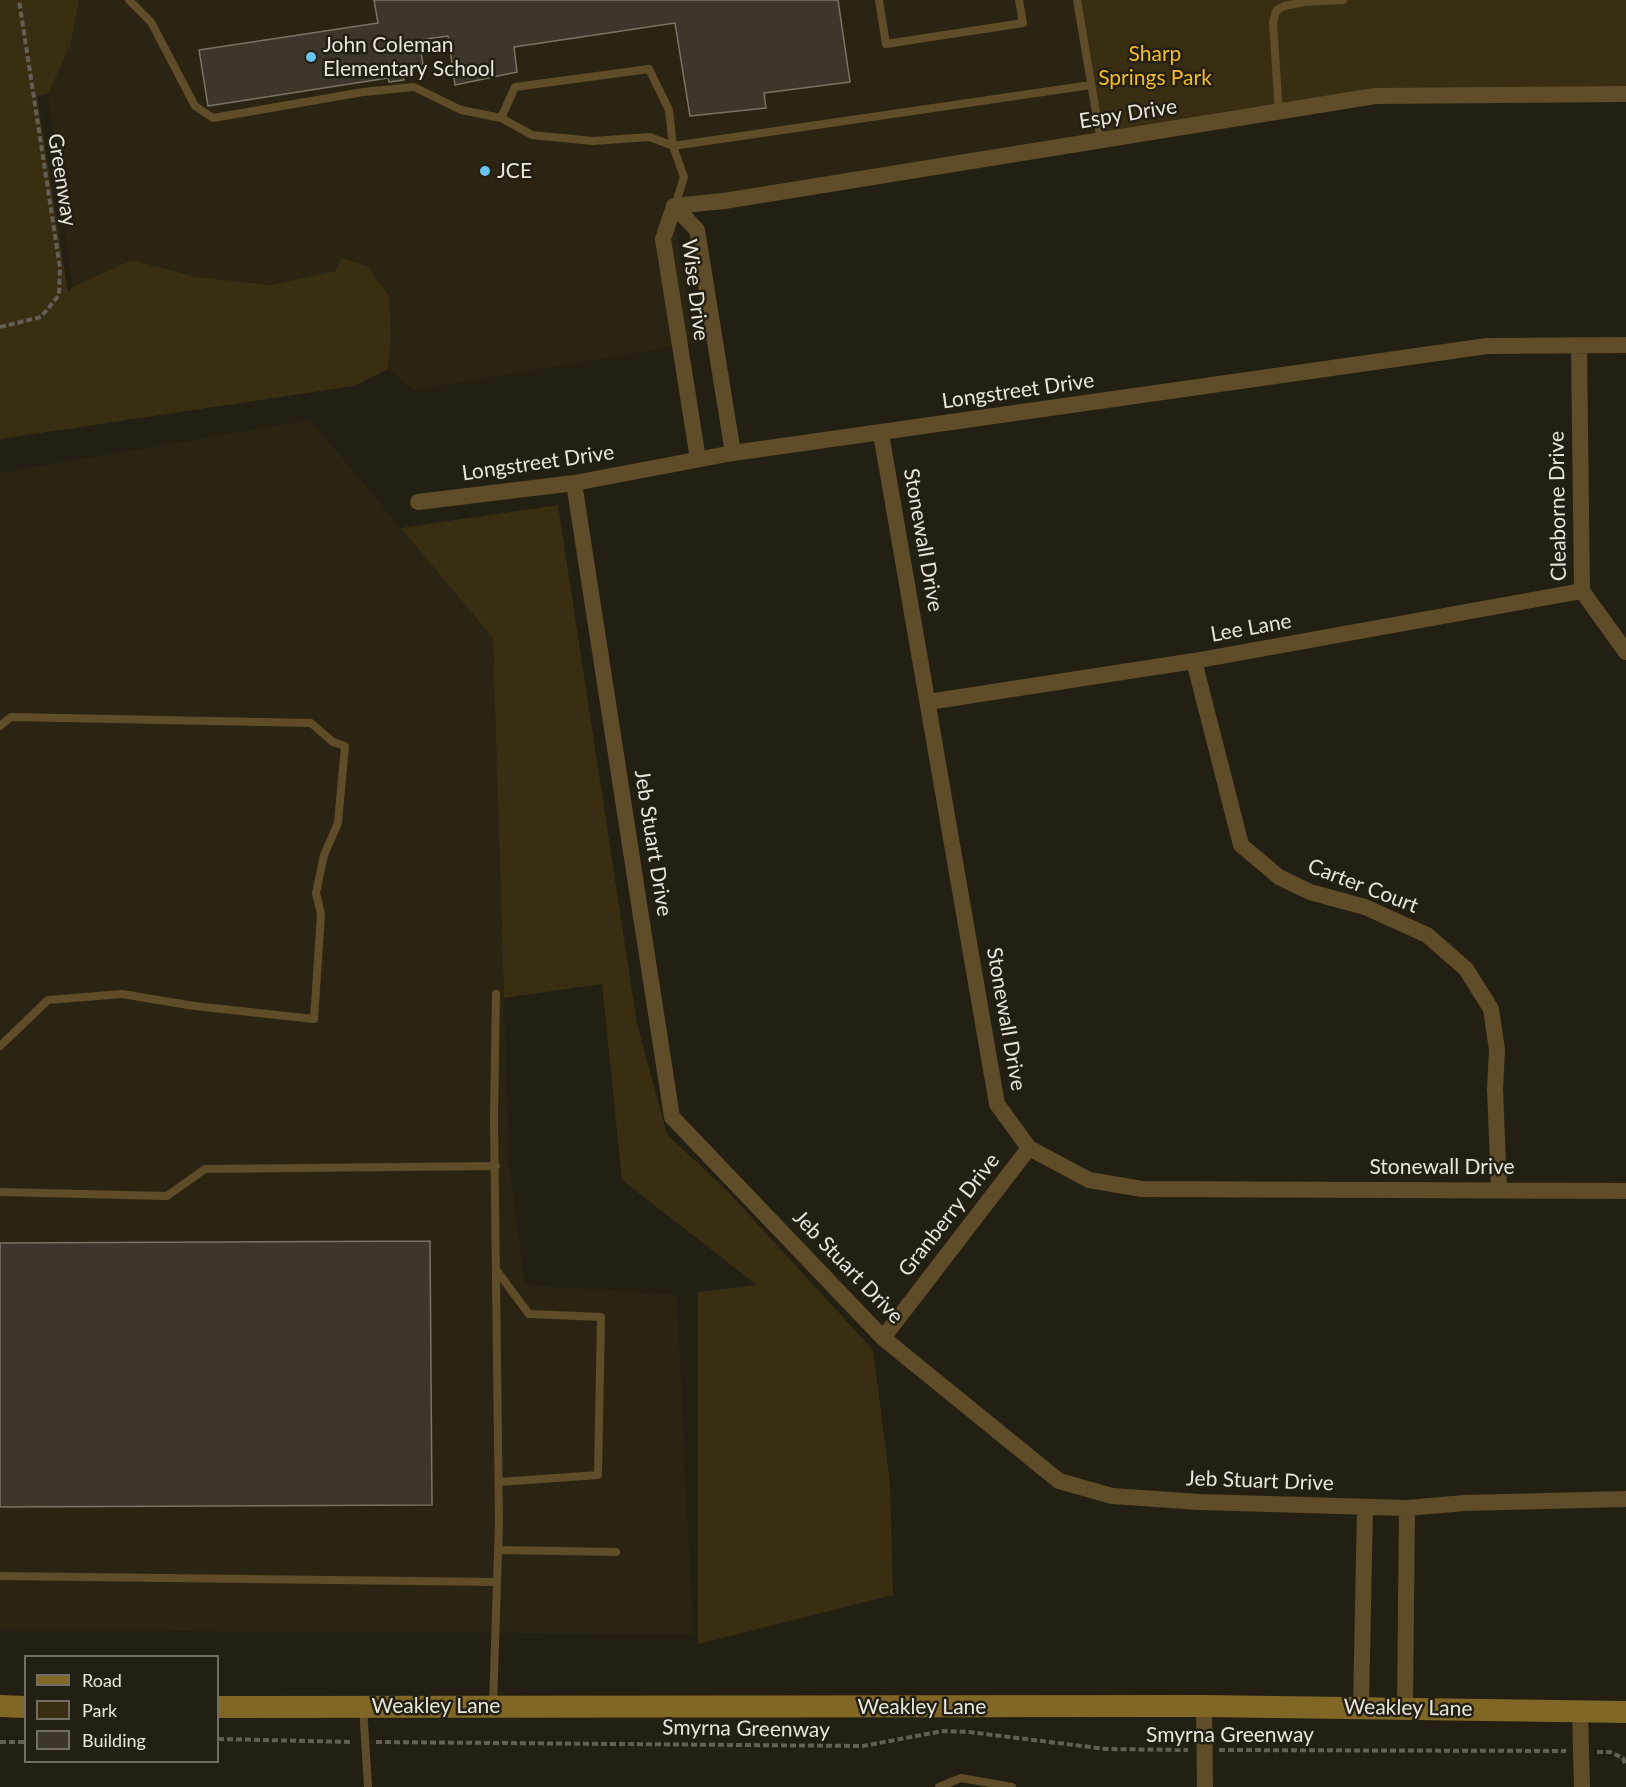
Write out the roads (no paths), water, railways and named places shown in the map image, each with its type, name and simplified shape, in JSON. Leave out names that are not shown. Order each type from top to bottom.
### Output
[{"type":"main road","points":[[0,1706],[24,1707]]},
{"type":"main road","name":"Weakley Lane","points":[[219,1707],[1204,1706],[1405,1707],[1626,1712]]},
{"type":"street","name":"Espy Drive","points":[[674,206],[724,201],[1101,142],[1375,96],[1626,93]]},
{"type":"street","name":"Wise Drive","points":[[698,459],[663,239],[674,206],[698,230],[715,350],[734,453]]},
{"type":"street","name":"Longstreet Drive","points":[[418,502],[574,483],[734,453],[881,434],[1487,346],[1626,345]]},
{"type":"street","name":"Cleaborne Drive","points":[[1579,346],[1582,591],[1626,652]]},
{"type":"street","name":"Stonewall Drive","points":[[881,434],[998,1104],[1029,1148],[1089,1180],[1142,1189],[1626,1191]]},
{"type":"street","name":"Jeb Stuart Drive","points":[[574,483],[672,1117],[883,1338],[1059,1481],[1112,1496],[1407,1508],[1465,1503],[1626,1499]]},
{"type":"street","name":"Lee Lane","points":[[928,702],[1194,661],[1582,591]]},
{"type":"street","name":"Carter Court","points":[[1194,661],[1241,845],[1279,877],[1311,892],[1365,907],[1427,935],[1466,969],[1491,1009],[1497,1050],[1495,1089],[1499,1189]]},
{"type":"street","name":"Granberry Drive","points":[[883,1338],[1029,1148]]},
{"type":"street","points":[[1361,1707],[1365,1507]]},
{"type":"street","points":[[1405,1707],[1407,1508]]},
{"type":"street","points":[[1204,1706],[1205,1787]]},
{"type":"street","points":[[1580,1712],[1582,1787]]},
{"type":"lane","points":[[129,0],[151,22],[195,106],[213,118],[363,92],[414,87],[461,110],[501,118],[532,135],[593,141],[650,137],[673,146],[1091,84]]},
{"type":"lane","points":[[879,0],[886,44],[1023,23],[1019,0]]},
{"type":"lane","points":[[1077,0],[1101,142]]},
{"type":"lane","points":[[1279,112],[1273,22],[1276,11],[1284,6],[1304,2],[1343,0]]},
{"type":"lane","points":[[501,118],[515,87],[649,69],[669,110],[673,146],[684,177],[674,206]]},
{"type":"lane","points":[[0,726],[11,717],[311,723],[333,742],[345,746],[338,823],[324,855],[316,893],[321,914],[314,1019],[194,1006],[122,993],[48,1000],[0,1046]]},
{"type":"lane","points":[[493,1705],[499,1482],[496,994]]},
{"type":"lane","points":[[0,1192],[166,1196],[205,1169],[496,1166]]},
{"type":"lane","points":[[497,1271],[529,1314],[601,1317],[598,1475],[499,1482]]},
{"type":"lane","points":[[498,1550],[616,1552]]},
{"type":"lane","points":[[0,1576],[497,1582]]},
{"type":"lane","points":[[363,1707],[368,1787]]},
{"type":"lane","points":[[939,1787],[962,1778],[1012,1787]]},
{"type":"place","name":"John Coleman Elementary School","points":[[311,57]]},
{"type":"place","name":"JCE","points":[[485,171]]},
{"type":"park label","name":"Sharp Springs Park","points":[[1155,66]]}]
